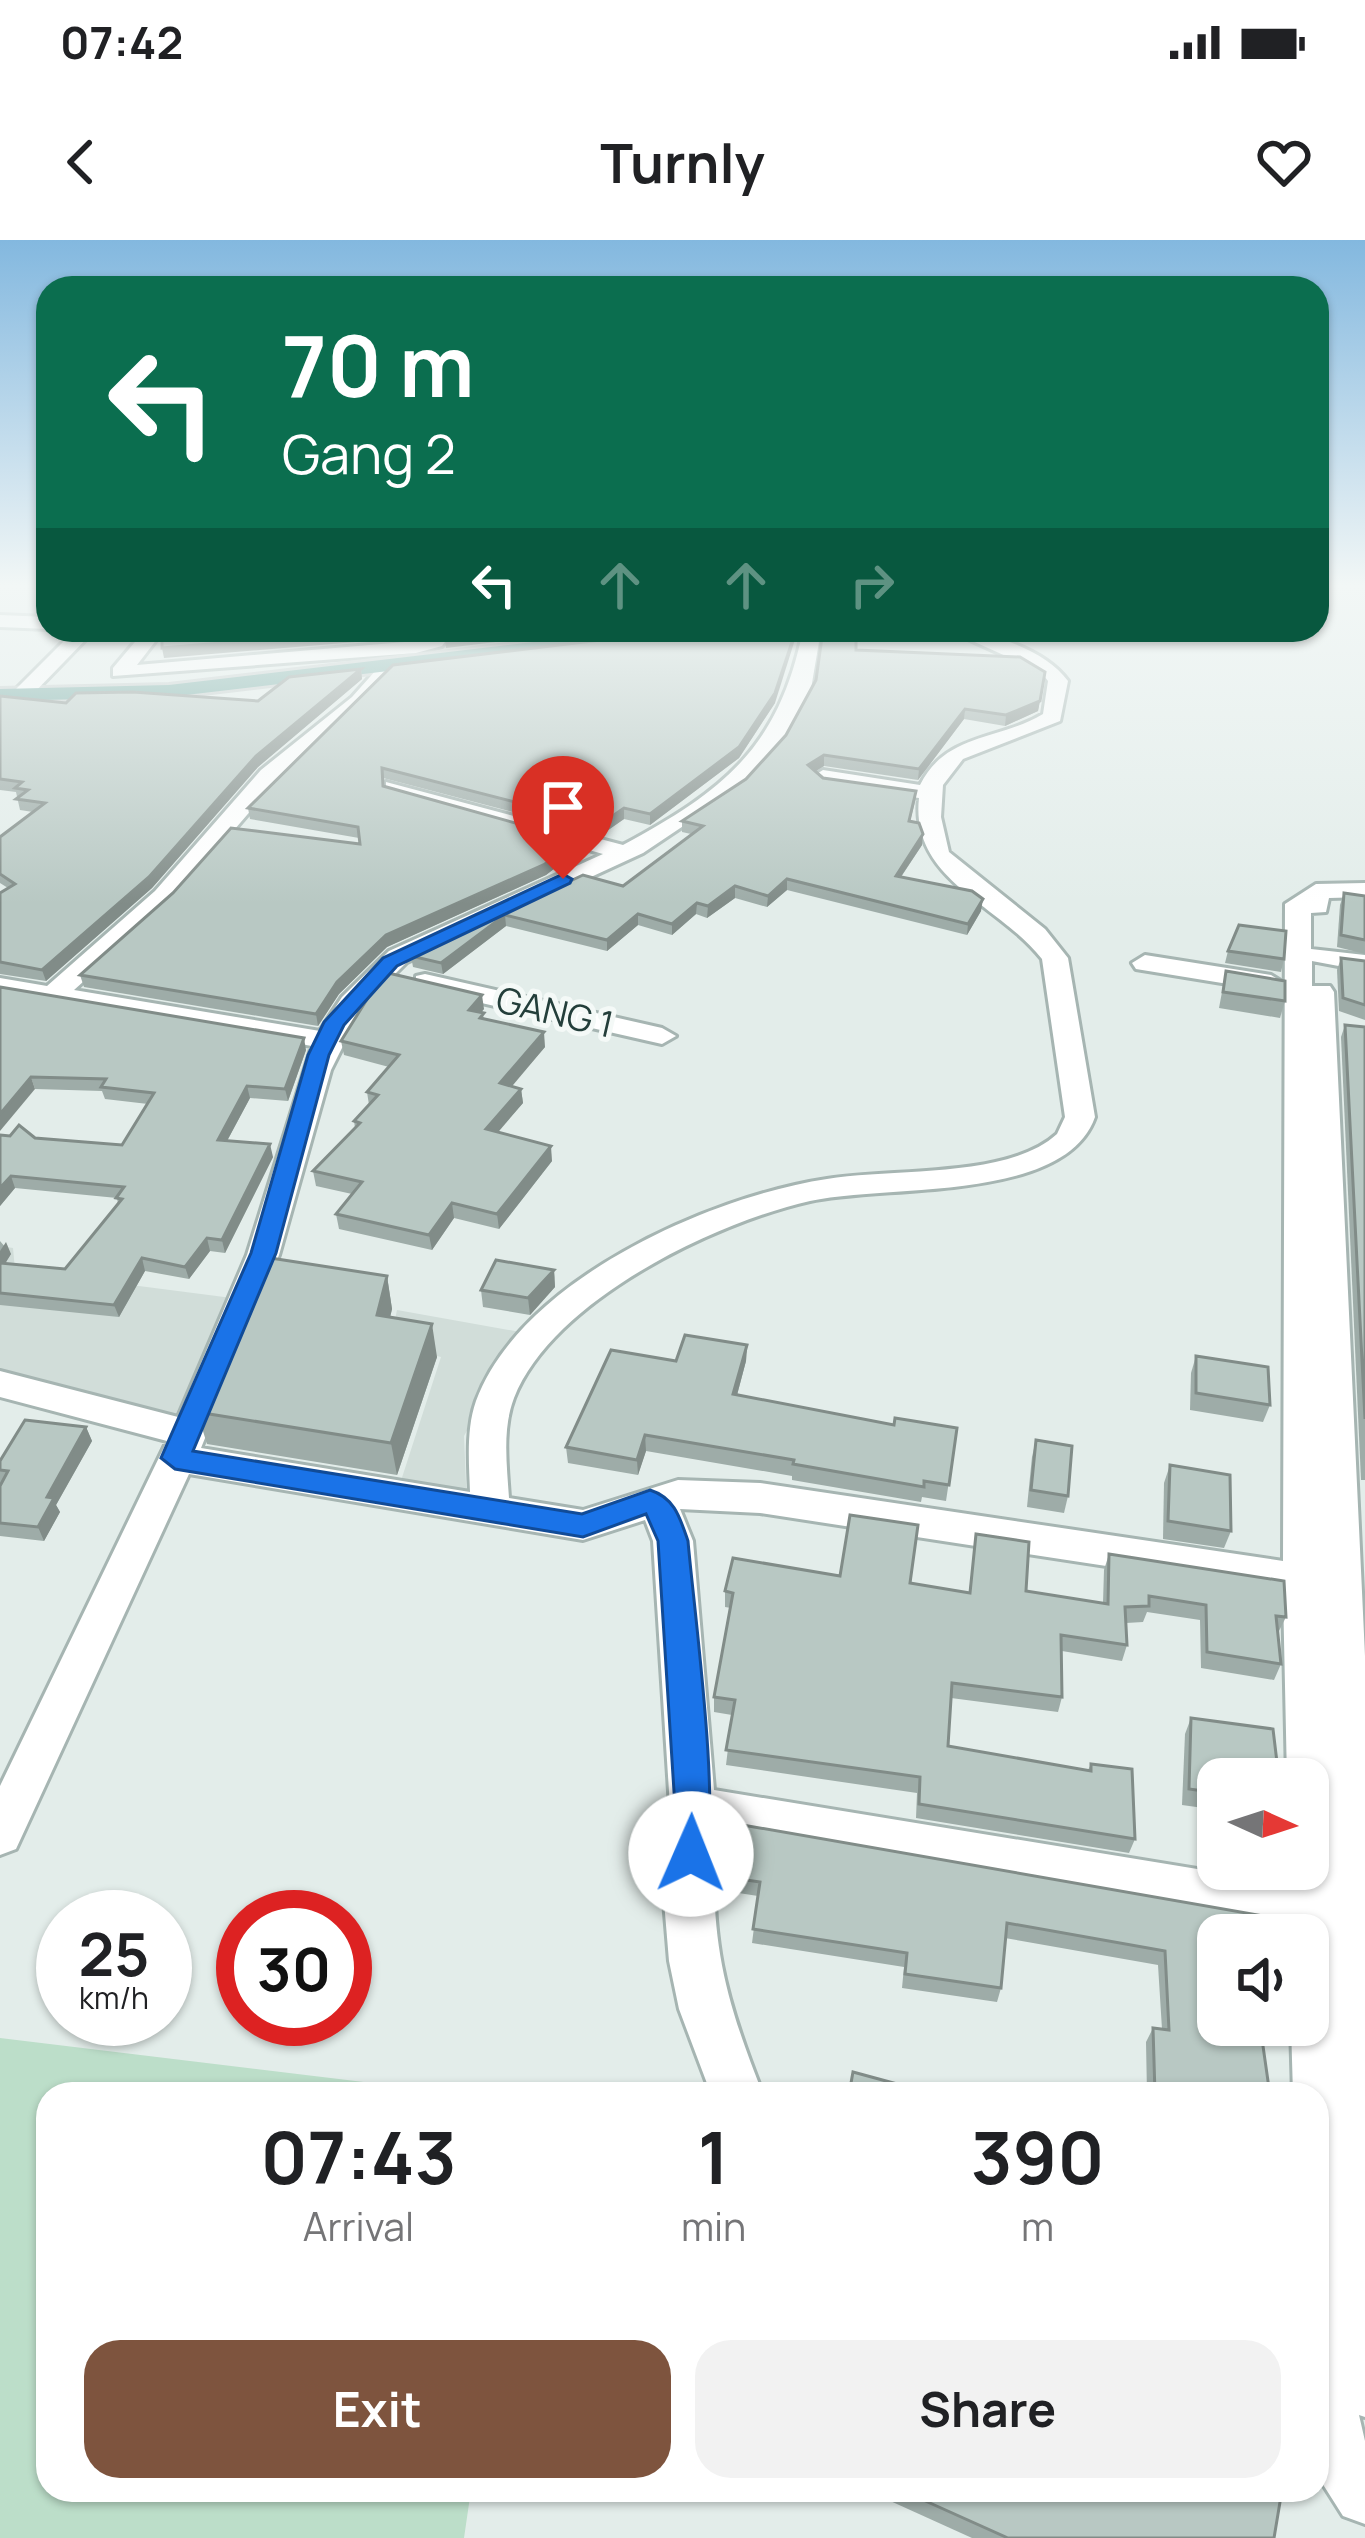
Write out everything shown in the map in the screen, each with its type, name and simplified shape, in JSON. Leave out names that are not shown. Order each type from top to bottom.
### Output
[{"type":"main road","points":[[11,694],[184,689]]},
{"type":"street","points":[[51,996],[236,828],[280,764],[368,689]]},
{"type":"street","points":[[0,1834],[181,1446],[263,1253],[324,1040],[378,972],[700,809],[737,781],[791,712],[797,689]]},
{"type":"street","points":[[490,1510],[489,1426],[499,1386],[538,1329],[569,1300],[708,1228],[802,1193],[1038,1159],[1060,1149],[1073,1135],[1080,1117],[1055,958],[1036,934],[939,856],[931,842],[928,793],[944,764],[964,748],[1053,717],[1054,689]]},
{"type":"street","points":[[823,777],[928,793]]},
{"type":"street","points":[[394,787],[622,852]]},
{"type":"street","points":[[1345,889],[1298,904],[1320,997],[1353,1500],[1357,2343],[1365,2388]]},
{"type":"street","points":[[1144,963],[1320,997],[1365,963]]},
{"type":"street","name":"GANG 1","points":[[378,972],[662,1036]]},
{"type":"street","points":[[0,986],[324,1040]]},
{"type":"street","points":[[1319,2082],[1303,1580],[1320,997]]},
{"type":"street","points":[[0,1384],[181,1446],[583,1525],[678,1494],[760,1498],[1303,1580]]},
{"type":"street","points":[[650,1501],[664,1514],[673,1541],[693,1807],[688,1900],[693,1960],[704,2009],[732,2082]]},
{"type":"street","points":[[693,1807],[1314,1910]]},
{"type":"street","points":[[1329,2412],[1336,2451],[1365,2494]]},
{"type":"shaded area","points":[[0,1246],[13,1248],[15,1270],[232,1298],[177,1430],[0,1380]]},
{"type":"shaded area","points":[[397,1310],[537,1335],[488,1392],[464,1436],[467,1508],[397,1493],[441,1357],[390,1344]]},
{"type":"green space","points":[[0,2038],[36,2046],[364,2082],[36,2082],[36,2502],[469,2502],[464,2538],[0,2538]]},
{"type":"building","points":[[273,689],[337,689],[256,756],[149,877],[42,970],[0,962],[0,893],[15,884],[0,874],[0,837],[45,803],[16,799],[28,790],[15,788],[22,782],[0,779],[0,696],[66,703],[76,693],[133,692],[258,701]]},
{"type":"building","points":[[368,689],[776,689],[739,747],[650,814],[624,808],[601,824],[382,768],[383,786],[576,840],[545,864],[386,935],[337,982],[316,1014],[80,975],[173,893],[231,828],[360,844],[358,827],[248,808]]},
{"type":"building","points":[[811,689],[1042,689],[1040,701],[1006,715],[965,709],[919,769],[824,755],[808,765],[823,778],[916,791],[909,821],[919,823],[923,834],[896,876],[972,891],[983,899],[968,924],[787,879],[768,896],[735,886],[708,906],[697,903],[672,924],[638,914],[607,940],[505,915],[441,963],[411,956],[583,875],[623,886],[703,826],[682,821],[746,779],[786,735]]},
{"type":"building","points":[[1344,893],[1365,896],[1365,940],[1341,935]]},
{"type":"building","points":[[1239,925],[1286,931],[1284,959],[1228,951]]},
{"type":"building","points":[[1341,958],[1365,961],[1365,1005],[1343,998]]},
{"type":"building","points":[[1226,971],[1285,981],[1285,1001],[1223,992]]},
{"type":"building","points":[[384,972],[482,995],[469,1010],[484,1013],[480,1018],[544,1032],[500,1083],[521,1089],[486,1129],[551,1146],[497,1214],[452,1203],[429,1235],[336,1214],[362,1182],[313,1171],[360,1123],[354,1121],[378,1095],[367,1092],[399,1055],[341,1041]]},
{"type":"building","points":[[0,987],[304,1038],[285,1089],[247,1086],[218,1140],[270,1144],[222,1240],[207,1238],[185,1267],[142,1258],[114,1305],[0,1293],[0,1263],[65,1269],[122,1199],[116,1198],[124,1187],[11,1176],[0,1188],[0,1135],[10,1136],[19,1125],[35,1138],[122,1145],[154,1093],[101,1087],[106,1079],[31,1077],[0,1114]]},
{"type":"building","points":[[1345,1025],[1365,1027],[1365,1419]]},
{"type":"building","points":[[264,1257],[387,1276],[377,1315],[432,1324],[391,1443],[197,1412]]},
{"type":"building","points":[[496,1260],[554,1270],[528,1298],[481,1290]]},
{"type":"building","points":[[685,1335],[747,1345],[733,1394],[894,1425],[895,1418],[957,1428],[949,1485],[924,1481],[924,1487],[645,1435],[637,1460],[566,1447],[611,1350],[676,1361]]},
{"type":"building","points":[[1196,1356],[1268,1367],[1270,1405],[1196,1393]]},
{"type":"building","points":[[25,1420],[86,1427],[47,1497],[54,1498],[38,1527],[0,1523],[0,1486],[8,1471],[0,1470],[0,1461]]},
{"type":"building","points":[[1036,1440],[1072,1446],[1068,1496],[1031,1490]]},
{"type":"building","points":[[1170,1465],[1230,1475],[1231,1531],[1168,1521]]},
{"type":"building","points":[[850,1515],[918,1525],[910,1583],[970,1593],[976,1534],[1029,1542],[1026,1591],[1108,1604],[1109,1554],[1284,1581],[1286,1617],[1276,1616],[1281,1664],[1207,1652],[1206,1605],[1149,1596],[1149,1606],[1125,1607],[1127,1645],[1061,1635],[1062,1697],[952,1683],[948,1746],[1091,1771],[1091,1764],[1132,1769],[1135,1839],[919,1804],[920,1777],[726,1750],[735,1700],[714,1697],[733,1593],[725,1591],[733,1558],[840,1576]]},
{"type":"building","points":[[1191,1718],[1273,1729],[1276,1758],[1197,1758],[1197,1790],[1189,1789]]},
{"type":"building","points":[[720,1821],[1252,1914],[1197,1914],[1197,2046],[1263,2046],[1268,2082],[1155,2082],[1153,2028],[1169,2030],[1165,1951],[1007,1923],[1001,1988],[905,1974],[907,1953],[753,1929],[760,1882],[719,1876]]},
{"type":"building","points":[[853,2072],[890,2082],[851,2082]]},
{"type":"building","points":[[928,2502],[1280,2502],[1274,2538],[1008,2538]]},
{"type":"route","points":[[563,879],[390,962],[335,1022],[319,1055],[263,1253],[175,1458],[583,1525],[650,1501],[664,1514],[673,1541],[693,1807],[691,1854]]}]
